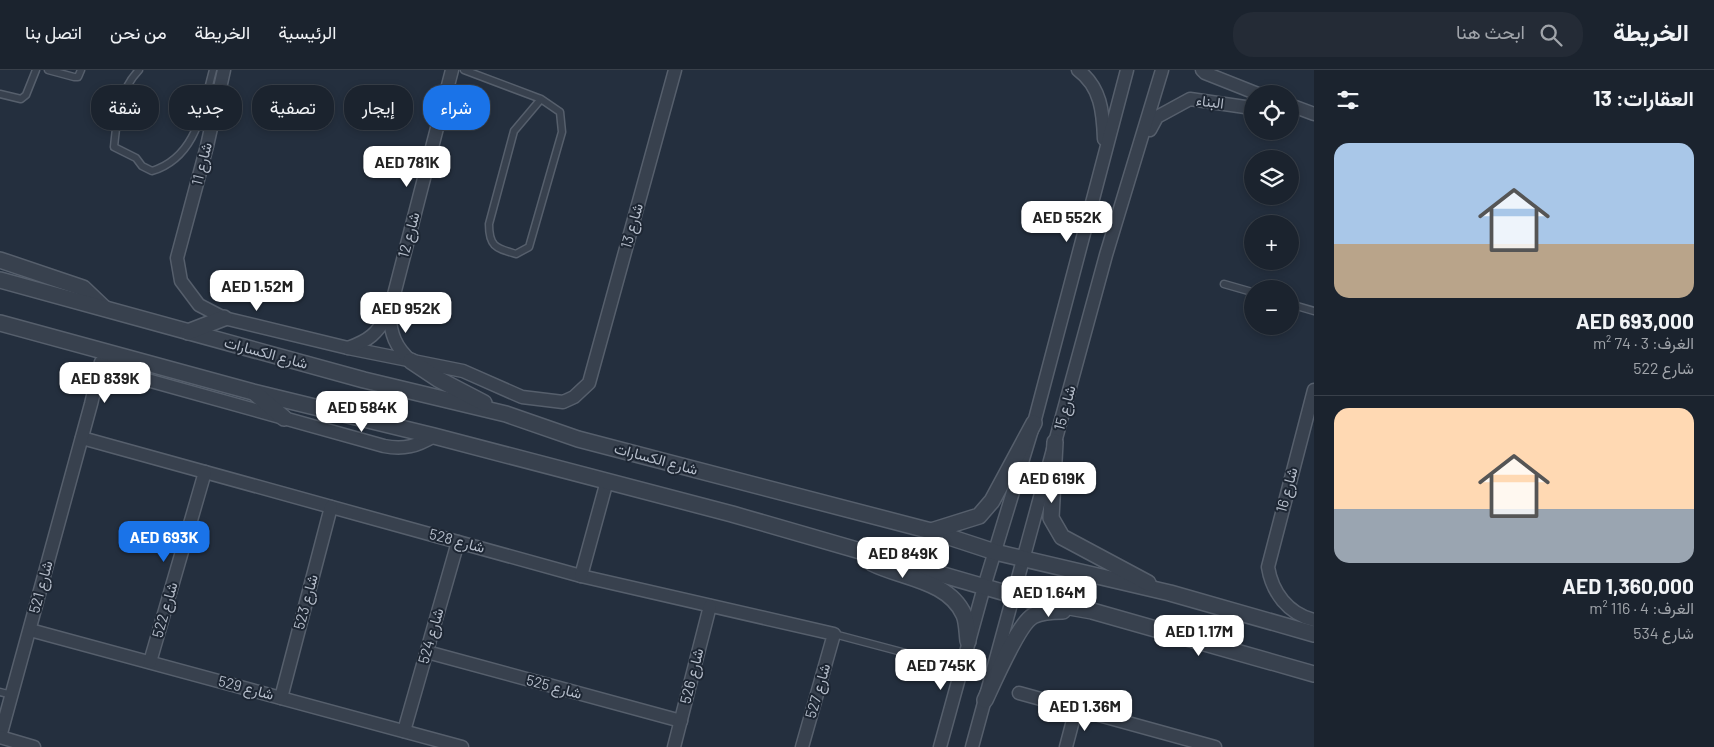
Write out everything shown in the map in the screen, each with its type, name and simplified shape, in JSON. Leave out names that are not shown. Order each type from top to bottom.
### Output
[{"type":"street","name":"شارع 11","points":[[177,258],[207,146],[224,70]]},
{"type":"street","name":"شارع 12","points":[[348,348],[367,341],[379,329],[388,314],[452,70]]},
{"type":"street","name":"شارع 13","points":[[589,382],[675,70]]},
{"type":"street","points":[[1078,70],[1097,90],[1103,118],[1104,151]]},
{"type":"street","name":"شارع 15","points":[[940,747],[968,641],[1034,423],[1104,151],[1127,70]]},
{"type":"street","name":"شارع 15","points":[[972,747],[1135,156],[1162,70]]},
{"type":"street","name":"البناء","points":[[1202,70],[1205,73],[1244,88]]},
{"type":"street","name":"البناء","points":[[1135,156],[1157,117],[1190,99],[1244,107]]},
{"type":"street","points":[[1299,108],[1314,114]]},
{"type":"street","points":[[1299,116],[1314,118]]},
{"type":"street","name":"شارع الكسارات","points":[[177,258],[181,281],[187,291],[199,305],[224,318],[348,348],[463,371],[522,397],[563,402],[574,398],[589,382]]},
{"type":"street","points":[[0,260],[83,288],[90,292],[105,309]]},
{"type":"street","name":"شارع الكسارات","points":[[0,280],[364,380],[506,414],[578,439],[931,531],[1024,560],[1170,594],[1314,634]]},
{"type":"street","name":"شارع 12","points":[[388,314],[391,336],[401,352],[411,361]]},
{"type":"street","points":[[188,332],[224,318]]},
{"type":"street","points":[[0,323],[253,392],[434,436],[606,482],[1013,595],[1092,610],[1314,674]]},
{"type":"street","points":[[411,361],[438,379],[506,414]]},
{"type":"street","points":[[82,438],[101,362],[133,376],[398,449],[421,444],[434,436]]},
{"type":"street","name":"شارع 16","points":[[1314,390],[1268,567],[1275,591],[1293,612],[1314,620]]},
{"type":"street","points":[[253,392],[284,418]]},
{"type":"street","points":[[931,531],[978,516],[992,501],[1034,423]]},
{"type":"street","name":"شارع 528","points":[[82,438],[581,576],[834,634]]},
{"type":"street","name":"شارع 521","points":[[0,737],[6,694],[30,630],[82,438]]},
{"type":"street","points":[[1055,442],[1051,518],[1062,537],[1170,594]]},
{"type":"street","name":"شارع 522","points":[[150,662],[204,472]]},
{"type":"street","points":[[581,576],[606,482]]},
{"type":"street","name":"شارع 523","points":[[281,698],[331,507]]},
{"type":"street","name":"شارع 524","points":[[404,731],[458,542]]},
{"type":"street","points":[[830,543],[880,568],[936,587],[953,599],[964,615],[968,641]]},
{"type":"street","name":"شارع 526","points":[[674,747],[710,606]]},
{"type":"street","points":[[985,700],[1021,630],[1032,616],[1051,611],[1092,610]]},
{"type":"street","name":"شارع 529","points":[[30,630],[462,747]]},
{"type":"street","name":"شارع 527","points":[[802,747],[834,634]]},
{"type":"street","name":"شارع 525","points":[[427,652],[681,721]]},
{"type":"street","points":[[1019,693],[1213,747]]},
{"type":"street","points":[[1066,747],[1076,709]]},
{"type":"street","points":[[0,737],[32,747]]},
{"type":"lane","points":[[0,94],[21,99],[26,95],[36,70]]},
{"type":"lane","points":[[48,70],[74,77],[78,77],[81,70]]},
{"type":"lane","points":[[139,70],[125,88],[117,114],[114,147],[136,158],[142,166],[152,171],[167,166],[179,157],[192,137],[199,123],[213,70]]},
{"type":"lane","points":[[464,70],[540,99],[560,112],[562,132],[529,247],[516,254],[497,248],[489,238],[489,224],[514,131],[540,99]]},
{"type":"lane","points":[[1224,284],[1244,290]]},
{"type":"lane","points":[[1299,307],[1314,311]]},
{"type":"lane","points":[[834,634],[932,660]]}]
